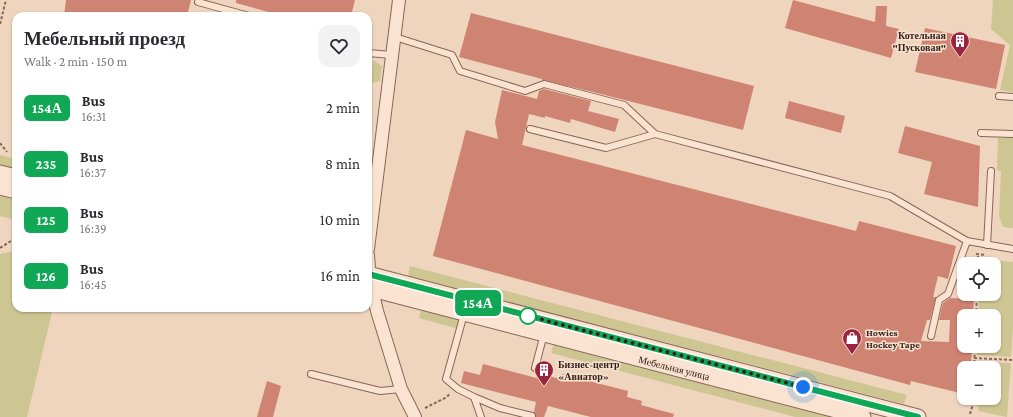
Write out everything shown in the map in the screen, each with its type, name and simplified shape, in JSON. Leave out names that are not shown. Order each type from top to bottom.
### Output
[{"type":"street","points":[[372,217],[399,0]]},
{"type":"street","points":[[0,173],[12,176]]},
{"type":"street","points":[[0,187],[12,190]]},
{"type":"street","name":"Мебельная улица","points":[[372,282],[546,328],[863,417]]},
{"type":"street","points":[[372,292],[401,389],[418,414]]},
{"type":"street","name":"Мебельная улица","points":[[546,328],[918,417]]},
{"type":"lane","points":[[198,2],[234,12]]},
{"type":"lane","points":[[394,37],[452,55],[460,71],[524,91],[544,84],[624,105],[655,134],[890,196],[967,241],[1013,249]]},
{"type":"lane","points":[[372,53],[392,55]]},
{"type":"lane","points":[[999,96],[1013,97]]},
{"type":"lane","points":[[530,129],[606,148],[655,134]]},
{"type":"lane","points":[[981,133],[1013,134]]},
{"type":"lane","points":[[987,245],[991,171]]},
{"type":"lane","points":[[931,336],[939,300],[948,294],[967,241]]},
{"type":"lane","points":[[466,307],[446,379],[454,386],[474,397],[500,408],[532,416]]},
{"type":"lane","points":[[535,368],[546,328]]},
{"type":"lane","points":[[311,374],[380,391],[401,389]]},
{"type":"lane","points":[[474,397],[481,417]]},
{"type":"path","points":[[0,24],[6,0]]},
{"type":"path","points":[[0,143],[7,152]]},
{"type":"path","points":[[0,248],[12,240]]},
{"type":"path","points":[[974,353],[974,358],[1013,360]]},
{"type":"path","points":[[418,414],[447,397],[454,386]]},
{"type":"path","points":[[970,414],[973,405]]},
{"type":"shaded area","points":[[993,0],[1013,0],[1013,92],[1000,90],[1010,45],[991,29]]},
{"type":"shaded area","points":[[373,60],[382,66],[380,81],[372,83]]},
{"type":"shaded area","points":[[998,138],[1013,138],[1013,228],[1003,227],[999,216],[1001,171],[997,170]]},
{"type":"shaded area","points":[[0,155],[12,158],[12,168],[0,165]]},
{"type":"shaded area","points":[[0,196],[12,199],[12,219],[0,216]]},
{"type":"shaded area","points":[[12,251],[12,312],[52,312],[27,417],[0,417],[0,254]]},
{"type":"shaded area","points":[[1001,261],[1013,262],[1013,326],[1011,357],[977,355],[977,353],[1001,353],[1001,309],[978,309],[979,301],[1001,301]]},
{"type":"shaded area","points":[[410,266],[907,395],[904,404],[408,276]]},
{"type":"shaded area","points":[[421,310],[457,319],[461,324],[459,329],[419,318]]},
{"type":"shaded area","points":[[556,344],[832,417],[795,417],[551,353],[553,346]]},
{"type":"shaded area","points":[[1001,363],[1011,363],[1007,417],[978,411],[978,405],[1001,405]]},
{"type":"building","points":[[66,0],[191,0],[188,12],[64,12]]},
{"type":"building","points":[[236,0],[355,0],[352,12],[269,12],[236,3]]},
{"type":"building","points":[[793,0],[875,22],[876,6],[887,6],[886,26],[899,29],[891,58],[785,28]]},
{"type":"building","points":[[471,13],[754,86],[743,130],[542,80],[459,57]]},
{"type":"building","name":"Котельная \"Пусковая\"","points":[[925,28],[1005,45],[996,89],[915,72]]},
{"type":"building","points":[[544,89],[591,101],[588,111],[619,119],[615,132],[571,119],[570,123],[545,116],[545,118],[529,114],[522,145],[856,231],[859,221],[956,246],[948,279],[938,276],[933,297],[936,297],[930,320],[927,320],[921,341],[949,342],[950,320],[939,320],[943,303],[950,298],[957,298],[957,301],[974,301],[973,309],[957,309],[957,353],[972,353],[971,361],[957,361],[957,392],[911,381],[910,385],[433,256],[466,130],[498,139],[495,122],[502,90],[537,99],[539,91]]},
{"type":"building","points":[[789,101],[845,116],[841,133],[785,118]]},
{"type":"building","points":[[905,126],[980,146],[978,207],[924,194],[932,162],[898,153]]},
{"type":"building","name":"Бизнес-центр «Авиатор»","points":[[483,364],[544,380],[545,375],[560,379],[562,374],[628,391],[627,397],[642,401],[641,405],[674,414],[673,417],[591,417],[548,406],[544,417],[536,417],[534,412],[536,402],[461,383],[464,371],[480,375]]},
{"type":"building","points":[[267,381],[281,386],[273,417],[257,417]]},
{"type":"bus line","name":"154А","points":[[372,275],[918,417]]},
{"type":"place","name":"Котельная \"Пусковая\"","points":[[960,58]]},
{"type":"place","name":"Howies Hockey Tape","points":[[852,355]]},
{"type":"place","name":"Бизнес-центр «Авиатор»","points":[[544,387]]},
{"type":"route","points":[[528,316],[803,387]]}]
